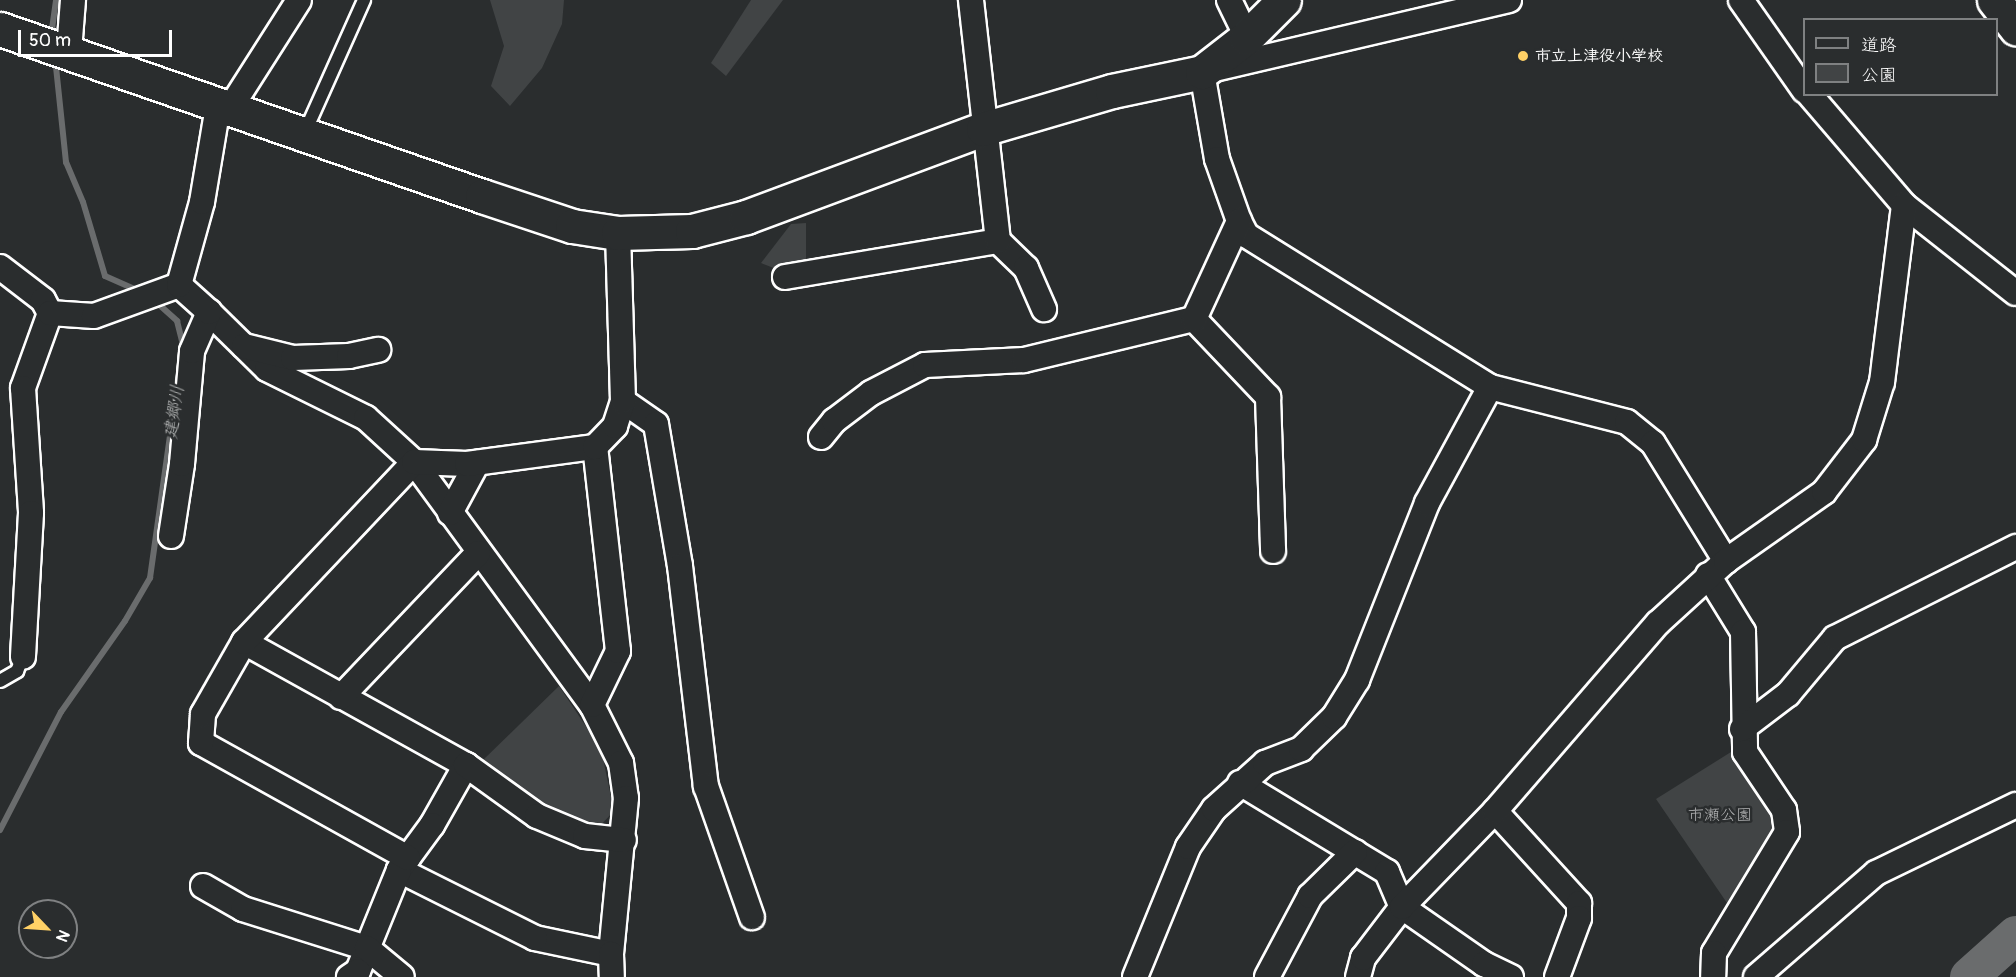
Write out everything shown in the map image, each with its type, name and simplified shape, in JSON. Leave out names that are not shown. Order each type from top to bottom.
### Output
[{"type":"main road","points":[[0,29],[57,47],[303,136],[572,226],[618,233],[692,231],[746,217],[983,129],[1112,91],[1202,72],[1248,37],[1284,0]]},
{"type":"main road","points":[[1994,0],[2016,28]]},
{"type":"street","points":[[57,47],[73,0]]},
{"type":"street","points":[[175,287],[202,202],[223,108],[299,0]]},
{"type":"street","points":[[970,0],[983,129],[998,241],[1026,268],[1044,309]]},
{"type":"street","points":[[1229,0],[1248,37]]},
{"type":"street","points":[[1509,0],[1202,72],[1217,159],[1246,236],[1490,387],[1627,422],[1653,443],[1717,568],[1743,632],[1742,729],[1744,752],[1784,810],[1787,832],[1714,952],[1713,977]]},
{"type":"street","points":[[1741,0],[1803,89]]},
{"type":"street","points":[[1811,96],[1904,205],[2016,293]]},
{"type":"street","points":[[1358,977],[1363,958],[1402,907],[1495,810],[1612,673],[1717,568],[1824,492],[1864,440],[1882,382],[1904,205]]},
{"type":"street","points":[[1194,319],[1239,221]]},
{"type":"street","points":[[175,287],[209,312],[267,369],[366,418],[414,462],[478,553],[592,705],[621,763],[627,798],[611,965],[535,938],[403,864],[201,743],[203,714],[244,642],[414,462],[477,463],[595,447],[615,426],[623,401],[618,233]]},
{"type":"street","points":[[785,277],[998,241]]},
{"type":"street","points":[[0,267],[43,300],[50,313],[23,388],[31,513],[23,657]]},
{"type":"street","points":[[50,313],[94,316],[175,287]]},
{"type":"street","points":[[171,537],[182,464],[192,351],[209,312]]},
{"type":"street","points":[[821,437],[834,421],[871,393],[925,365],[1024,360],[1194,319]]},
{"type":"street","points":[[1194,319],[1268,397],[1273,551]]},
{"type":"street","points":[[244,346],[293,358],[349,356],[378,350]]},
{"type":"street","points":[[1135,977],[1188,847],[1214,809],[1264,763],[1301,749],[1334,717],[1357,680],[1427,503],[1490,387]]},
{"type":"street","points":[[623,401],[656,424],[680,566],[706,786],[752,917]]},
{"type":"street","points":[[592,705],[618,651],[595,447]]},
{"type":"street","points":[[450,513],[477,463]]},
{"type":"street","points":[[1742,729],[1788,694],[1835,638],[2016,547]]},
{"type":"street","points":[[341,698],[478,553]]},
{"type":"street","points":[[244,642],[341,698],[466,765],[537,816],[585,836],[624,840]]},
{"type":"street","points":[[350,977],[358,971],[403,864],[466,765]]},
{"type":"street","points":[[1240,783],[1387,872],[1402,907],[1484,964],[1511,977]]},
{"type":"street","points":[[1756,977],[1876,873],[2016,805]]},
{"type":"street","points":[[1495,810],[1579,903],[1579,918],[1557,977]]},
{"type":"street","points":[[1267,977],[1310,896],[1355,852]]},
{"type":"street","points":[[203,886],[243,909],[367,948],[402,977]]},
{"type":"lane","points":[[303,136],[364,0]]},
{"type":"lane","points":[[0,681],[17,671],[23,657]]},
{"type":"green space","points":[[490,0],[564,0],[562,24],[542,68],[510,106],[491,86],[504,46]]},
{"type":"green space","points":[[751,0],[783,0],[726,76],[711,63]]},
{"type":"green space","points":[[806,223],[806,263],[779,270],[761,263],[791,224]]},
{"type":"green space","points":[[559,686],[601,749],[614,811],[596,830],[572,822],[510,787],[482,761]]},
{"type":"green space","name":"市瀬公園","points":[[1731,752],[1775,816],[1777,834],[1727,903],[1656,799]]},
{"type":"waterway","name":"建郷川","points":[[52,29],[56,0]]},
{"type":"waterway","name":"建郷川","points":[[56,67],[66,162],[83,202],[105,276],[141,292]]},
{"type":"waterway","name":"建郷川","points":[[155,301],[177,321],[184,349]]},
{"type":"waterway","name":"建郷川","points":[[0,830],[61,712],[125,621],[150,578],[180,364]]},
{"type":"waterway","points":[[1969,977],[2016,935]]},
{"type":"place","name":"市立上津役小学校","points":[[1523,56]]}]
